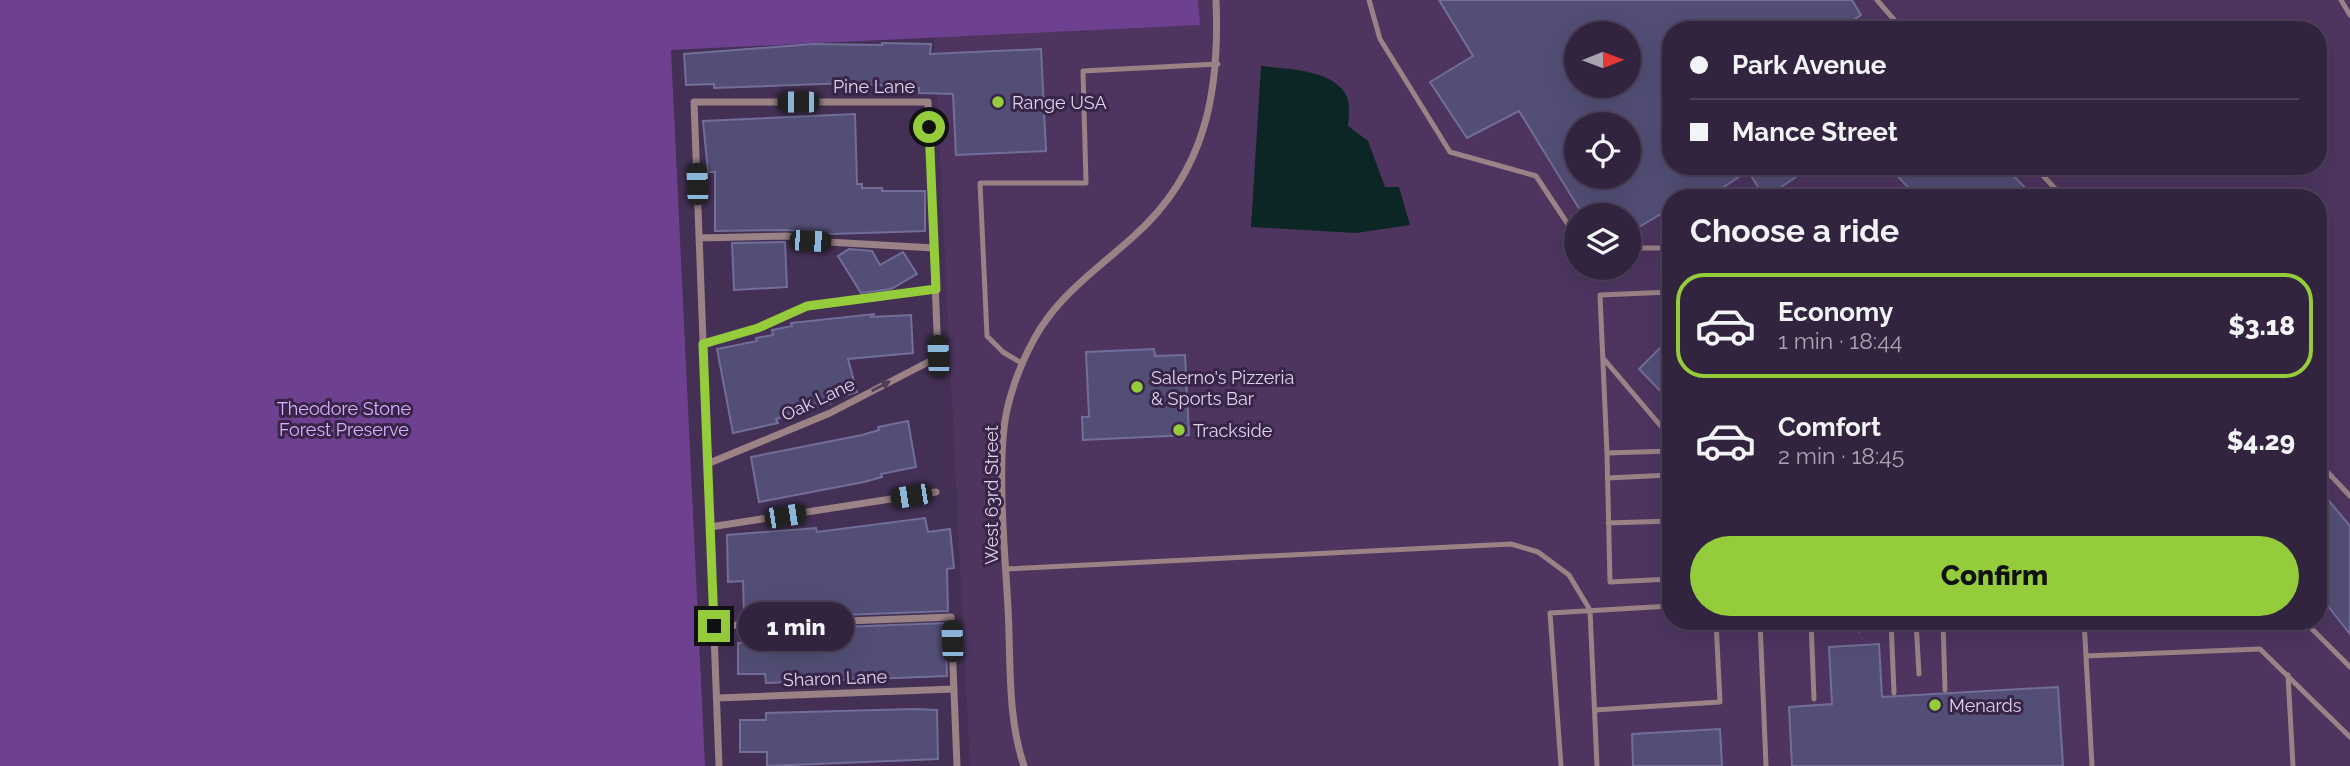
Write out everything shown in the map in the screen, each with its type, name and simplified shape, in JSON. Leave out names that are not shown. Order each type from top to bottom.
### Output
[{"type":"street","name":"West 63rd Street","points":[[1024,766],[1014,723],[1006,569],[1003,438],[1007,408],[1023,364],[1041,328],[1081,279],[1135,236],[1158,212],[1179,183],[1196,152],[1218,64],[1216,0]]},
{"type":"street","name":"Pine Lane","points":[[699,238],[694,102],[928,102],[934,248]]},
{"type":"street","points":[[703,344],[758,328],[807,306],[936,289],[934,248],[810,241],[787,236],[699,238],[703,344],[708,464],[710,527],[717,698],[719,766]]},
{"type":"street","name":"Oak Lane","points":[[708,464],[830,413],[938,356],[936,289]]},
{"type":"street","points":[[710,527],[936,492]]},
{"type":"street","points":[[714,626],[951,617],[957,766]]},
{"type":"street","name":"Sharon Lane","points":[[717,698],[954,689]]},
{"type":"lane","points":[[1369,0],[1380,39],[1450,152],[1536,176],[1564,218]]},
{"type":"lane","points":[[1877,0],[1895,21]]},
{"type":"lane","points":[[2341,0],[2350,15]]},
{"type":"lane","points":[[1023,364],[1003,352],[987,336],[980,183],[1086,183],[1083,71],[1218,64]]},
{"type":"lane","points":[[2042,175],[2056,189]]},
{"type":"lane","points":[[1641,248],[1662,248]]},
{"type":"lane","points":[[1662,292],[1600,295],[1610,582],[1662,579]]},
{"type":"lane","points":[[1603,358],[1662,427]]},
{"type":"lane","points":[[1606,453],[1662,452]]},
{"type":"lane","points":[[2327,471],[2350,496]]},
{"type":"lane","points":[[1607,478],[1662,475]]},
{"type":"lane","points":[[2343,488],[2350,481]]},
{"type":"lane","points":[[1608,523],[1662,521]]},
{"type":"lane","points":[[1006,569],[1511,544],[1538,552],[1569,575],[1590,610],[1597,766]]},
{"type":"lane","points":[[1561,766],[1550,613],[1662,606]]},
{"type":"lane","points":[[1595,710],[1720,702],[1716,630]]},
{"type":"lane","points":[[1760,630],[1766,766]]},
{"type":"lane","points":[[1811,630],[1814,699]]},
{"type":"lane","points":[[1891,630],[1894,693]]},
{"type":"lane","points":[[1917,630],[1919,674]]},
{"type":"lane","points":[[1942,630],[1945,690]]},
{"type":"lane","points":[[2085,630],[2092,766]]},
{"type":"lane","points":[[2313,630],[2350,667]]},
{"type":"lane","points":[[2086,656],[2260,649],[2350,737]]},
{"type":"lane","points":[[2288,674],[2293,766]]},
{"type":"shaded area","points":[[1198,0],[2350,0],[2350,766],[970,766],[934,37],[1199,25]]},
{"type":"shaded area","points":[[1261,66],[1307,72],[1338,85],[1348,101],[1348,126],[1368,141],[1385,187],[1399,187],[1410,225],[1356,233],[1251,227]]},
{"type":"green space","name":"Theodore Stone Forest Preserve","points":[[0,0],[1198,0],[1200,25],[671,50],[705,766],[0,766]]},
{"type":"building","points":[[1439,0],[1852,0],[1861,15],[1852,21],[1662,21],[1662,175],[1742,175],[1721,189],[1662,189],[1662,213],[1641,226],[1641,203],[1576,203],[1567,189],[1641,189],[1641,112],[1564,112],[1564,184],[1519,111],[1467,138],[1430,82],[1473,56]]},
{"type":"building","points":[[813,44],[931,44],[930,54],[1041,49],[1046,151],[956,155],[953,94],[919,93],[919,88],[848,83],[714,88],[714,84],[686,85],[684,54]]},
{"type":"building","points":[[855,114],[857,184],[862,184],[862,188],[882,188],[882,191],[925,191],[925,231],[832,234],[787,230],[715,231],[715,172],[708,172],[703,121]]},
{"type":"building","points":[[1751,175],[1799,175],[1778,189],[1759,189]]},
{"type":"building","points":[[1896,175],[2013,175],[2026,189],[1910,189]]},
{"type":"building","points":[[785,242],[787,287],[734,290],[732,243]]},
{"type":"building","points":[[849,249],[872,251],[880,265],[903,252],[917,274],[891,289],[861,293],[838,256]]},
{"type":"building","points":[[875,314],[870,317],[911,315],[913,353],[848,359],[857,392],[830,400],[831,403],[776,419],[778,423],[733,433],[717,349],[757,341],[756,338],[773,335],[772,330],[792,326],[791,323]]},
{"type":"building","points":[[1662,346],[1662,393],[1639,369]]},
{"type":"building","name":"Salerno's Pizzeria & Sports Bar","points":[[1154,349],[1155,356],[1185,355],[1189,435],[1083,440],[1082,417],[1089,417],[1086,352]]},
{"type":"building","points":[[908,421],[916,467],[881,474],[882,477],[864,482],[759,502],[751,457],[862,435],[879,430],[878,427]]},
{"type":"building","points":[[2327,499],[2350,526],[2350,634],[2327,605]]},
{"type":"building","points":[[925,518],[928,532],[950,529],[954,568],[947,569],[948,611],[763,618],[763,614],[744,615],[743,581],[728,582],[727,535],[816,528],[817,532]]},
{"type":"building","points":[[945,623],[947,676],[766,683],[765,674],[738,674],[738,643],[764,642],[764,630]]},
{"type":"building","name":"Menards","points":[[1879,644],[1882,697],[2058,687],[2063,766],[1792,766],[1789,707],[1832,704],[1829,647]]},
{"type":"building","points":[[937,710],[938,759],[767,766],[767,752],[740,752],[740,720],[766,720],[766,713]]},
{"type":"building","points":[[1720,729],[1722,766],[1633,766],[1632,734]]},
{"type":"place","name":"Range USA","points":[[998,102]]},
{"type":"place","name":"Salerno's Pizzeria & Sports Bar","points":[[1137,387]]},
{"type":"place","name":"Trackside","points":[[1179,430]]},
{"type":"place","name":"Menards","points":[[1935,705]]},
{"type":"route","points":[[714,626],[703,344],[758,328],[807,306],[936,289],[929,127]]}]
